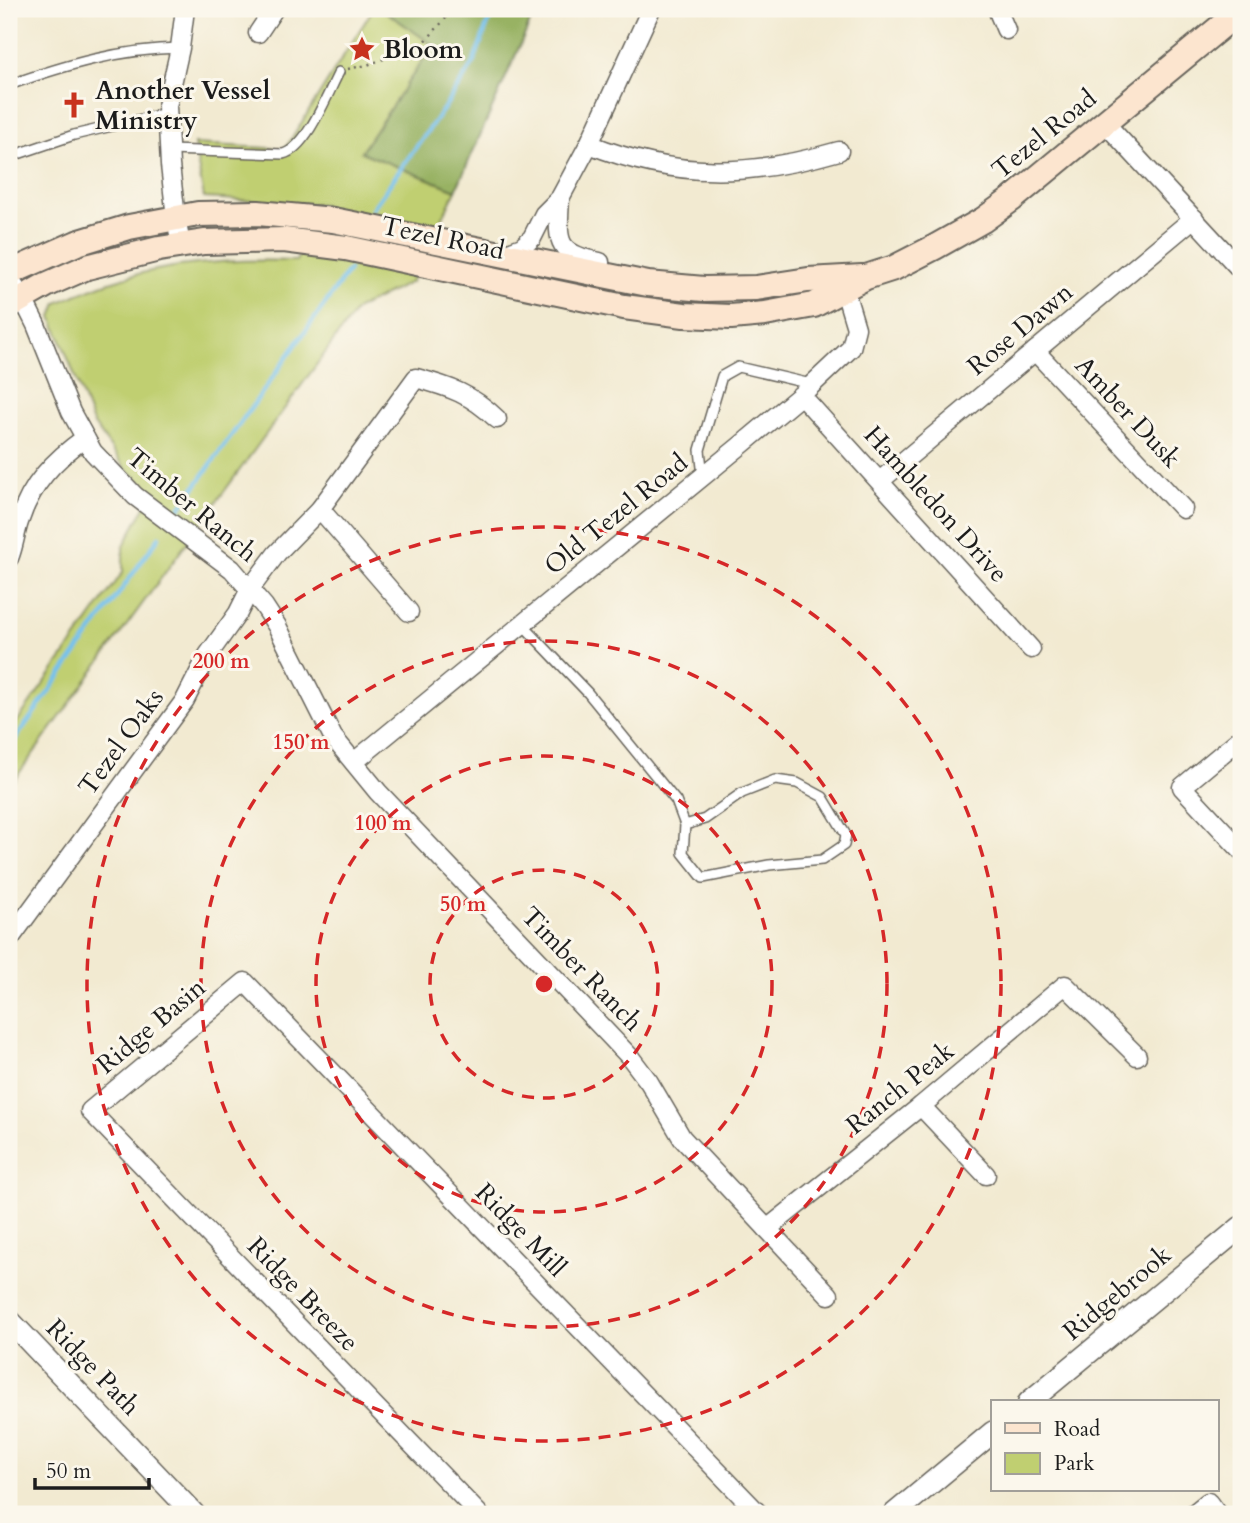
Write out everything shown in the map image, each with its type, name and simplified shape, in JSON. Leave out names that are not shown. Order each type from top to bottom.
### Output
[{"type":"main road","name":"Tezel Road","points":[[13,294],[87,267],[181,245],[240,240],[284,240],[318,243],[624,307],[684,315],[731,317],[814,305],[842,284],[894,268],[982,220],[1012,199],[1241,10]]},
{"type":"main road","name":"Tezel Road","points":[[9,273],[77,243],[129,227],[198,214],[258,213],[309,216],[648,284],[709,289],[756,288],[808,280],[842,284]]},
{"type":"street","points":[[181,245],[176,218],[167,113],[168,94],[180,48],[185,9]]},
{"type":"street","points":[[258,33],[274,9]]},
{"type":"street","points":[[501,255],[522,247],[532,238],[544,214],[560,198],[589,144],[651,9]]},
{"type":"street","points":[[996,9],[1006,30]]},
{"type":"street","points":[[1105,123],[1241,270]]},
{"type":"street","points":[[589,144],[619,156],[657,165],[704,171],[768,169],[839,151]]},
{"type":"street","points":[[560,198],[558,234],[561,244],[570,253],[582,259],[643,271],[709,289]]},
{"type":"street","name":"Rose Dawn","points":[[881,480],[1194,218]]},
{"type":"street","name":"Old Tezel Road","points":[[354,762],[703,477],[807,390],[851,348],[856,328],[842,284]]},
{"type":"street","name":"Timber Ranch","points":[[13,294],[45,345],[71,412],[93,452],[135,496],[215,555],[250,589],[277,626],[333,737],[377,792],[630,1057],[649,1082],[682,1138],[830,1295]]},
{"type":"street","name":"Amber Dusk","points":[[1035,351],[1183,509]]},
{"type":"street","name":"Tezel Oaks","points":[[9,940],[184,700],[208,655],[238,612],[250,589],[285,544],[320,509],[416,378],[454,388],[479,401],[497,419]]},
{"type":"street","name":"Hambledon Drive","points":[[807,390],[881,480],[1031,649]]},
{"type":"street","points":[[9,558],[19,521],[37,482],[49,467],[85,438]]},
{"type":"street","points":[[320,509],[409,612]]},
{"type":"street","points":[[1241,738],[1182,787],[1241,850]]},
{"type":"street","name":"Ridge Basin","points":[[90,1111],[245,982]]},
{"type":"street","name":"Ridge Mill","points":[[245,982],[759,1514]]},
{"type":"street","name":"Ranch Peak","points":[[767,1229],[1065,985],[1137,1056]]},
{"type":"street","points":[[921,1105],[986,1175]]},
{"type":"street","name":"Ridge Breeze","points":[[90,1111],[479,1514]]},
{"type":"street","name":"Ridgebrook","points":[[1031,1400],[1241,1227]]},
{"type":"street","name":"Ridge Path","points":[[9,1320],[194,1514]]},
{"type":"street","points":[[894,1514],[991,1435]]},
{"type":"street","points":[[1193,1514],[1212,1508]]},
{"type":"lane","points":[[9,85],[52,70],[111,55],[147,48],[180,48]]},
{"type":"lane","points":[[169,150],[291,152],[307,134],[339,72]]},
{"type":"lane","points":[[9,134],[12,156],[74,135],[167,113]]},
{"type":"lane","points":[[703,477],[700,450],[722,376],[738,368],[807,390]]},
{"type":"lane","points":[[523,624],[588,693],[676,801],[685,825],[683,852],[703,878],[769,865],[822,860],[844,845],[846,835],[823,797],[797,783],[775,780],[742,793],[705,819],[685,825]]},
{"type":"path","points":[[339,72],[422,45],[454,9]]},
{"type":"green space","points":[[373,9],[382,9],[433,45],[361,152],[456,190],[411,282],[357,309],[9,787],[9,733],[123,572],[123,547],[153,492],[126,469],[93,423],[52,317],[57,303],[106,283],[158,270],[227,261],[296,261],[325,205],[204,198],[194,144],[285,149]]},
{"type":"green space","points":[[382,9],[536,9],[456,190],[361,152],[433,45]]},
{"type":"waterway","points":[[372,209],[473,64],[493,9]]},
{"type":"waterway","points":[[180,508],[349,270]]},
{"type":"waterway","points":[[9,748],[159,537]]},
{"type":"place","name":"Bloom","points":[[362,49]]},
{"type":"place","name":"Another Vessel Ministry","points":[[74,105]]}]
